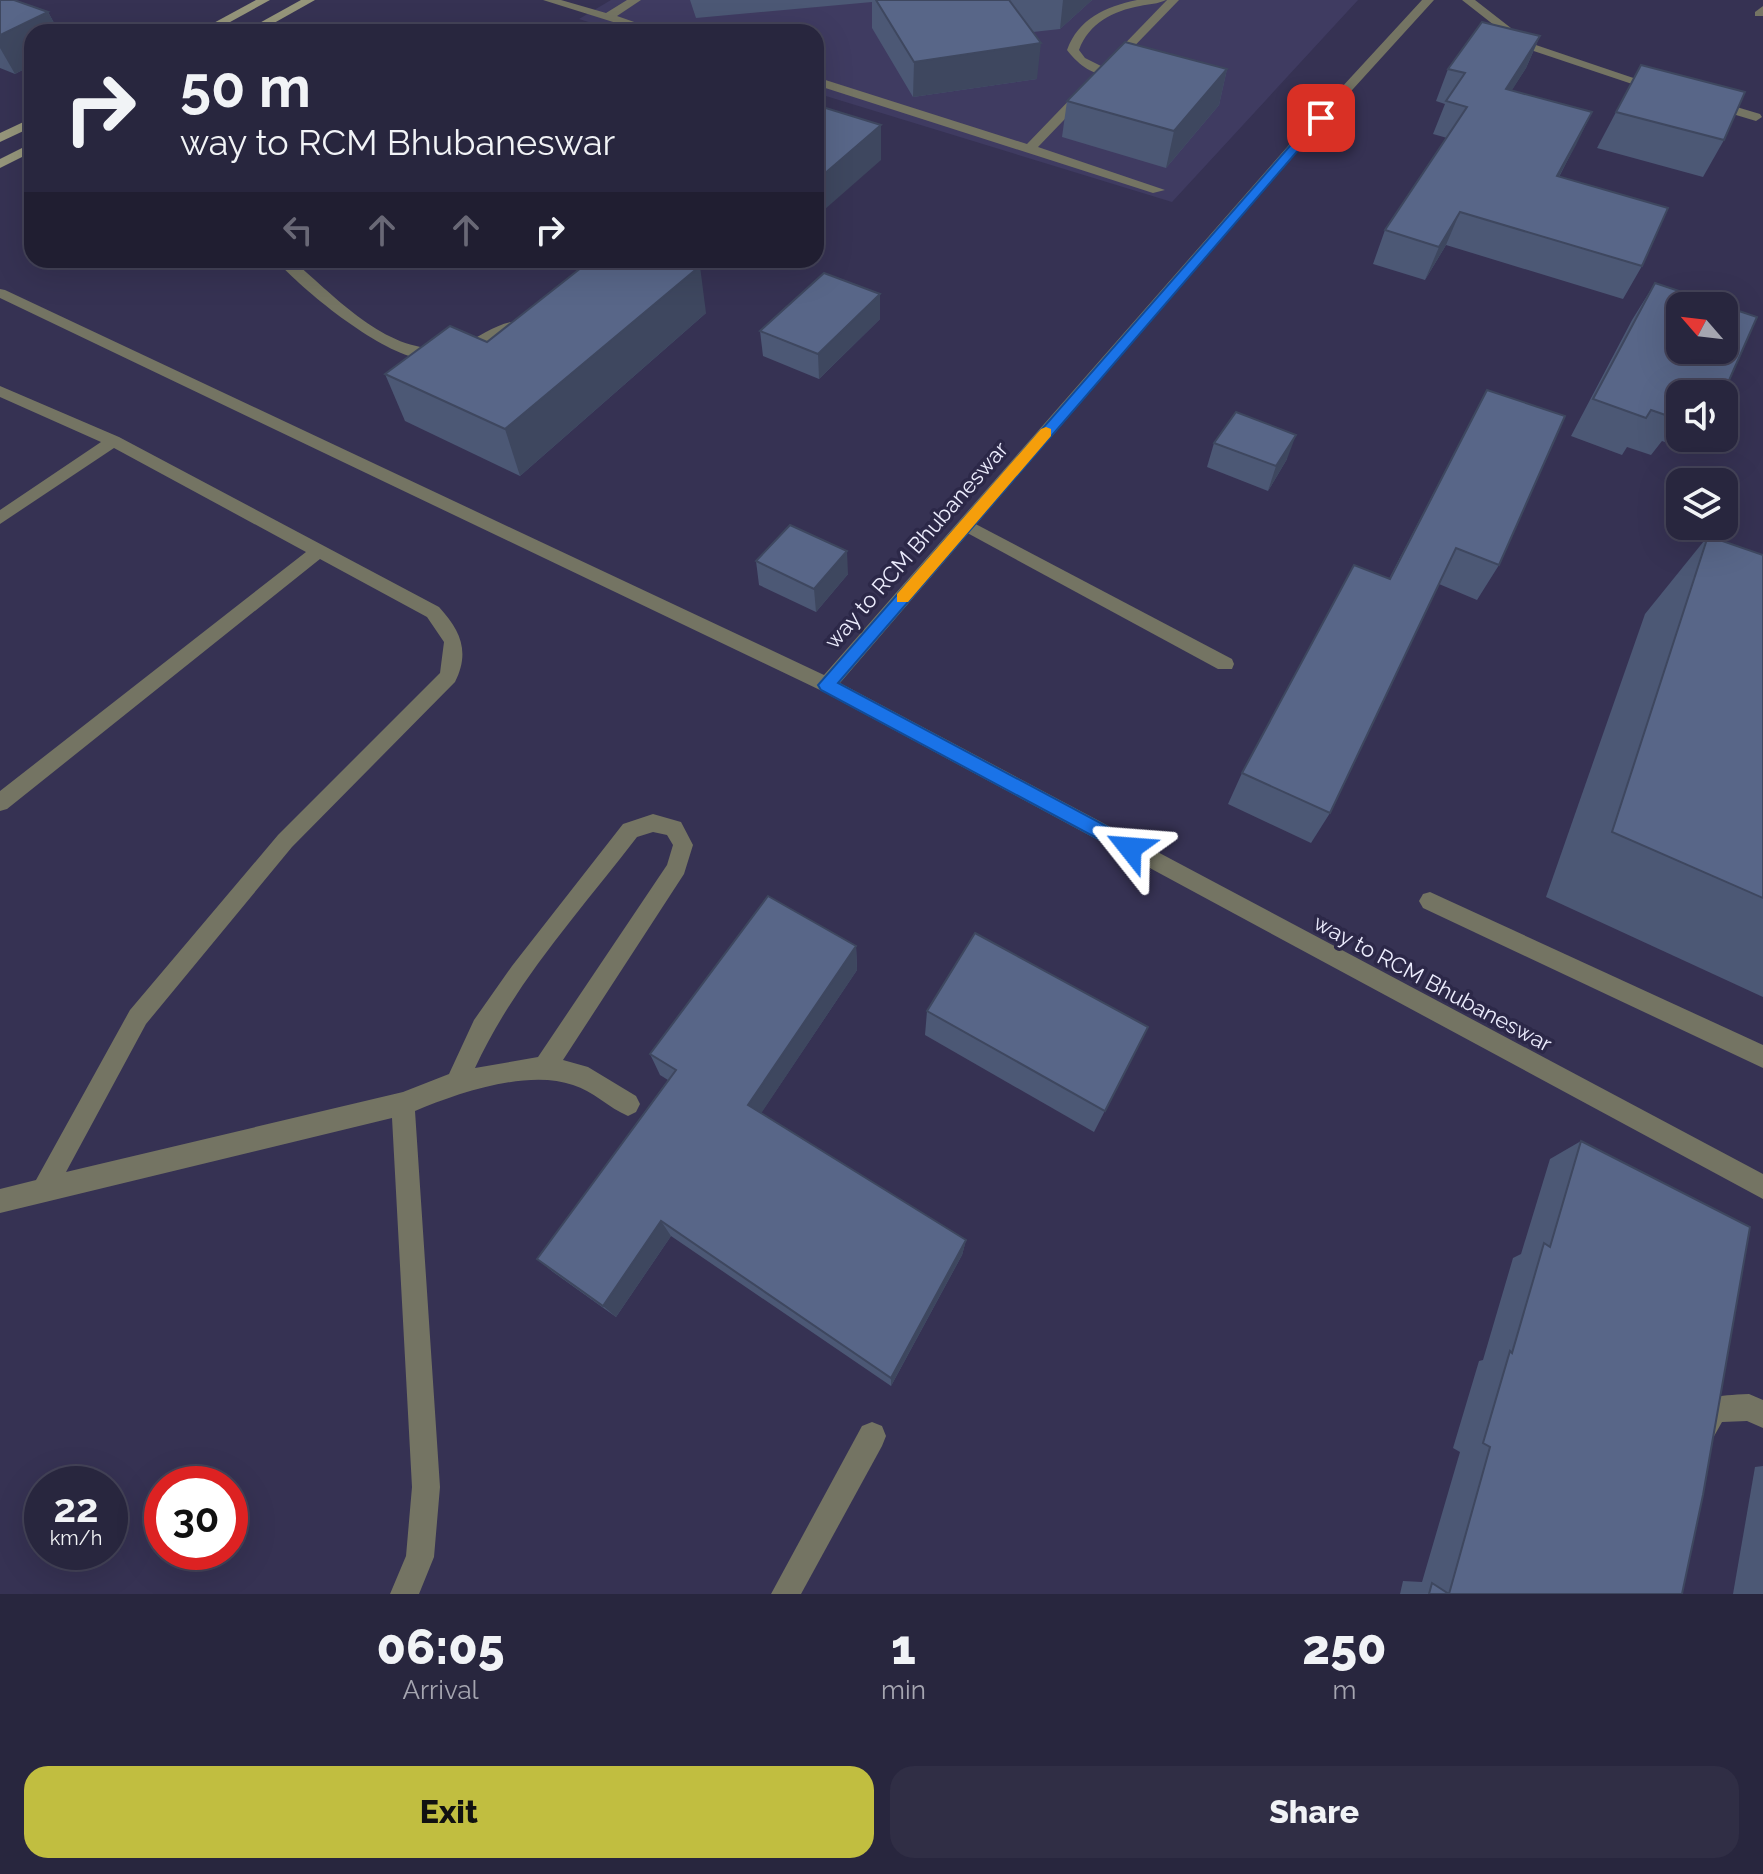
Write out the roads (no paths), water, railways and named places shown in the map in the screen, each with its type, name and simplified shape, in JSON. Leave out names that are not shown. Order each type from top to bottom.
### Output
[{"type":"street","points":[[218,24],[264,0]]},
{"type":"street","points":[[264,24],[309,0]]},
{"type":"street","points":[[549,0],[631,24]]},
{"type":"street","points":[[608,17],[635,0]]},
{"type":"street","points":[[1103,72],[1081,60],[1073,50],[1076,39],[1101,14],[1119,7],[1160,0]]},
{"type":"street","points":[[1030,148],[1173,0]]},
{"type":"street","name":"way to RCM Bhubaneswar","points":[[1428,0],[1299,141],[827,685],[1763,1187]]},
{"type":"street","points":[[1468,0],[1526,45],[1671,92]]},
{"type":"street","points":[[824,84],[1158,190]]},
{"type":"street","points":[[1700,100],[1756,117]]},
{"type":"street","points":[[0,138],[24,126]]},
{"type":"street","points":[[0,164],[24,151]]},
{"type":"street","points":[[293,268],[387,342],[418,354],[450,352],[490,339],[529,315]]},
{"type":"street","points":[[0,293],[827,685]]},
{"type":"street","points":[[0,391],[113,441],[433,612],[452,632],[456,654],[448,677],[285,841],[138,1017],[43,1191]]},
{"type":"street","points":[[0,518],[113,441]]},
{"type":"street","points":[[966,525],[1225,664]]},
{"type":"street","points":[[0,803],[320,550]]},
{"type":"street","points":[[457,1082],[482,1028],[520,973],[630,830],[653,823],[674,828],[683,845],[677,868],[545,1067]]},
{"type":"street","points":[[1430,901],[1763,1057]]},
{"type":"street","points":[[0,1201],[251,1138],[403,1104],[457,1082],[545,1067],[580,1075],[628,1104]]},
{"type":"street","points":[[403,1104],[426,1487],[420,1557],[404,1594]]},
{"type":"street","points":[[1694,1448],[1698,1435],[1715,1409],[1749,1407],[1763,1415]]},
{"type":"street","points":[[785,1594],[872,1436]]}]
